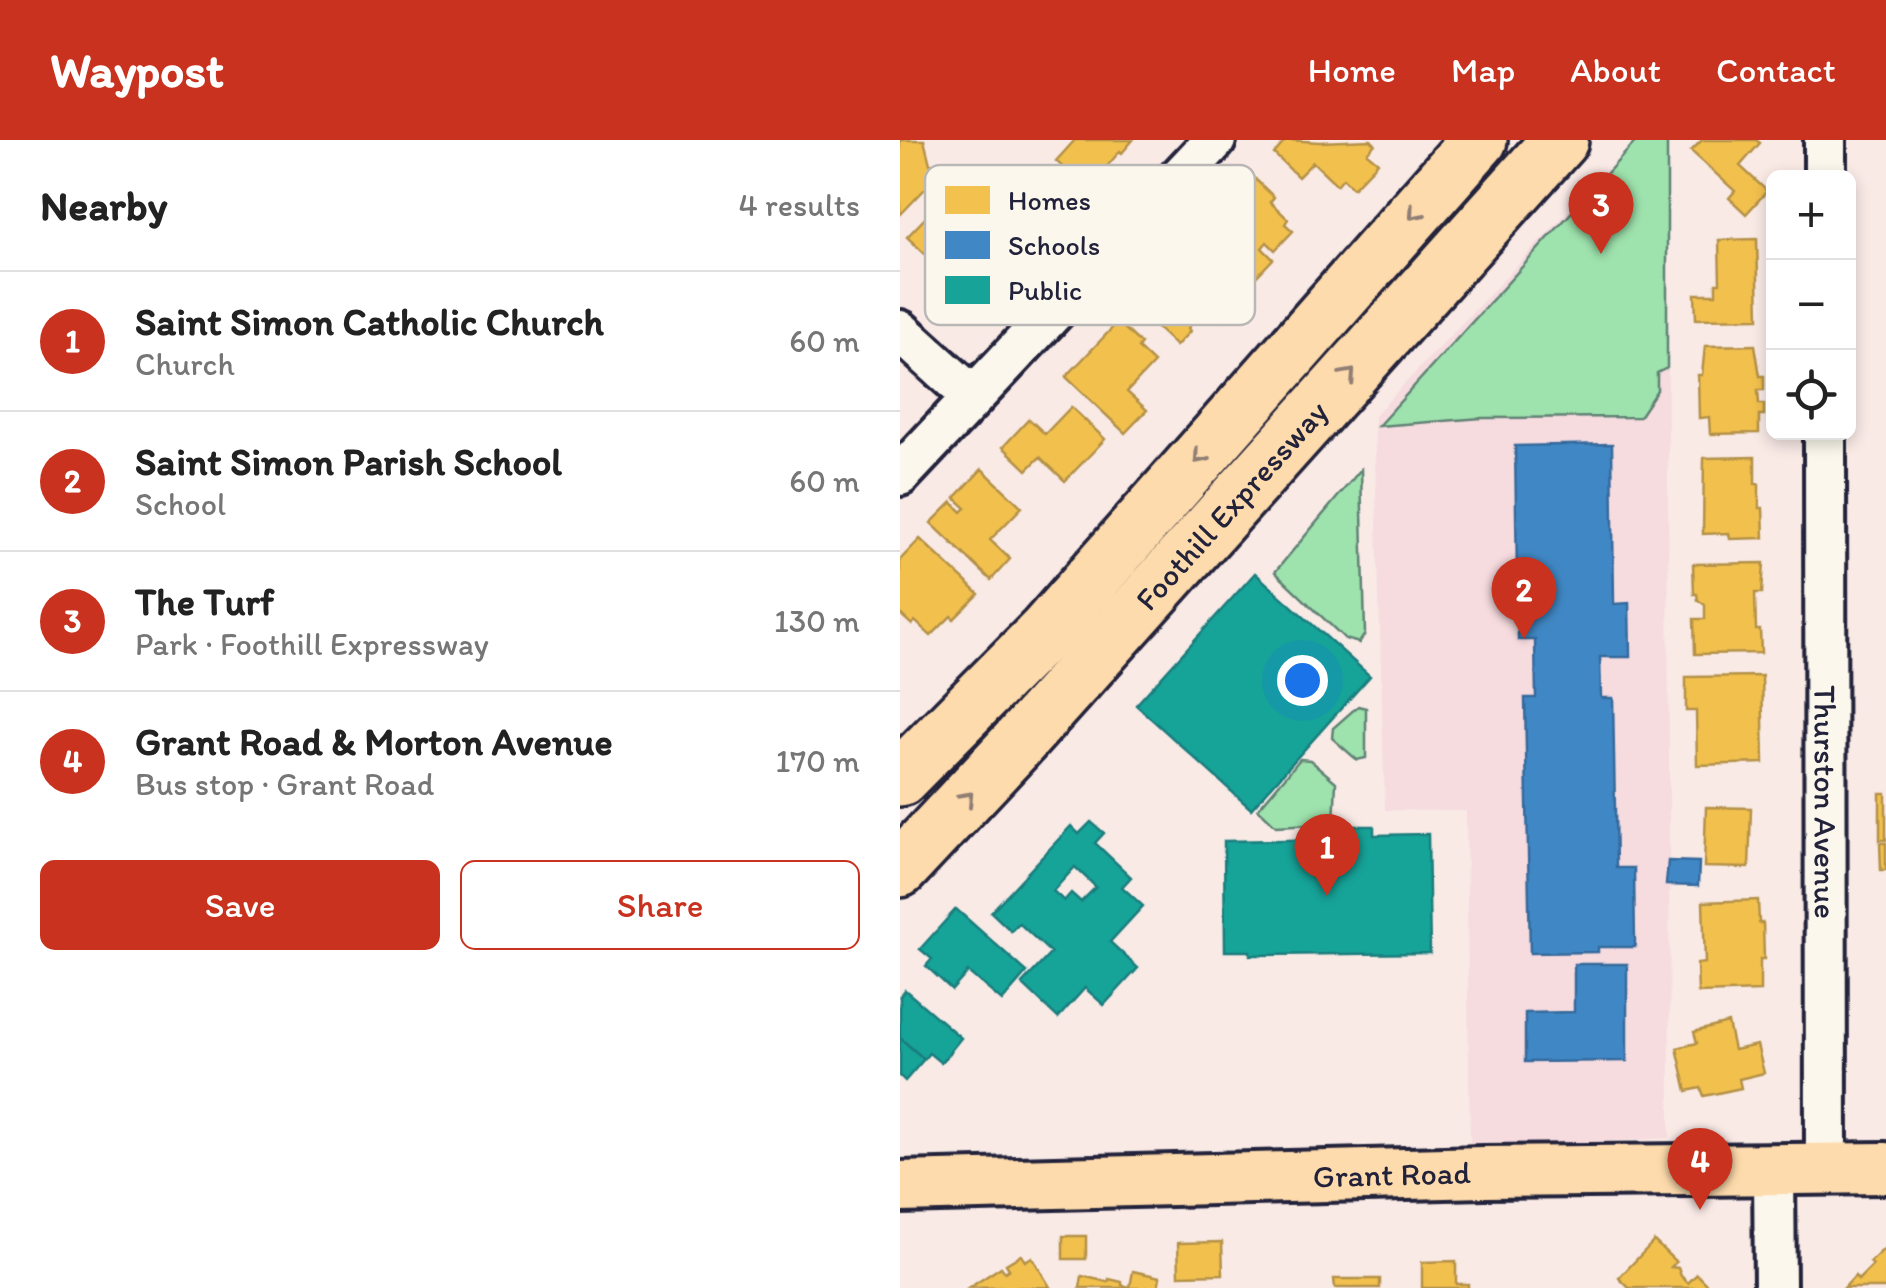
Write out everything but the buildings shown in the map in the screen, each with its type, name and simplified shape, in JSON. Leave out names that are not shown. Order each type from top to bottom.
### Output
[{"type":"highway","name":"Foothill Expressway","points":[[900,778],[1046,631],[1480,140]]},
{"type":"highway","name":"Foothill Expressway","points":[[900,870],[1560,140]]},
{"type":"main road","name":"Grant Road","points":[[900,1187],[1484,1172],[1886,1168]]},
{"type":"street","points":[[1192,165],[1215,140]]},
{"type":"street","points":[[1825,140],[1825,170]]},
{"type":"street","points":[[900,476],[1041,325]]},
{"type":"street","points":[[900,330],[973,398]]},
{"type":"street","name":"Thurston Avenue","points":[[1825,440],[1826,1170]]},
{"type":"street","points":[[1774,1171],[1775,1288]]},
{"type":"shaded area","points":[[1636,140],[1667,140],[1670,1138],[1470,1148],[1466,811],[1385,810],[1374,416]]},
{"type":"green space","points":[[1637,140],[1667,140],[1667,368],[1657,373],[1657,390],[1639,417],[1482,418],[1378,426]]},
{"type":"green space","points":[[1361,469],[1365,634],[1359,643],[1345,639],[1275,572]]},
{"type":"green space","points":[[1358,706],[1366,708],[1366,758],[1357,760],[1332,738],[1333,728]]},
{"type":"green space","points":[[1300,759],[1310,760],[1336,782],[1334,823],[1276,826],[1258,809]]},
{"type":"place","name":"The Turf","points":[[1601,254]]},
{"type":"place","name":"Saint Simon Parish School","points":[[1524,639]]},
{"type":"place","name":"Saint Simon Catholic Church","points":[[1327,896]]},
{"type":"place","name":"Grant Road & Morton Avenue","points":[[1700,1210]]}]
